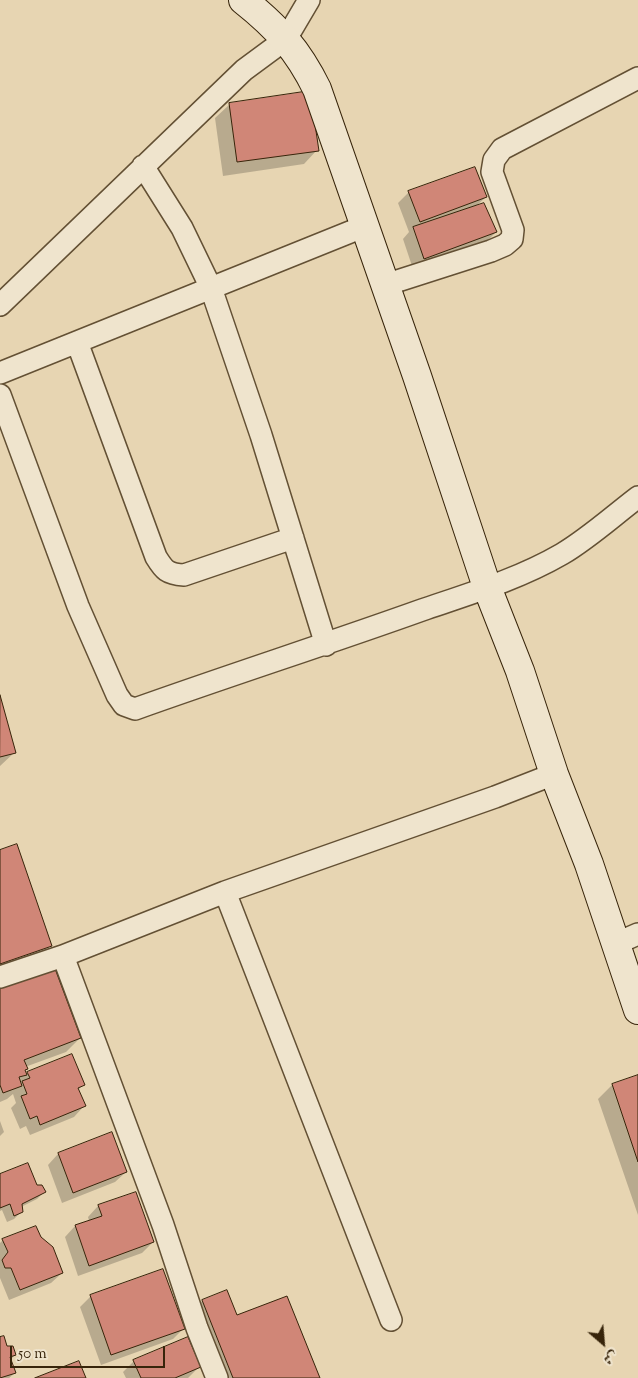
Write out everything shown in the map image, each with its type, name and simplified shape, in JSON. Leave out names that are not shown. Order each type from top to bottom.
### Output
[{"type":"main road","points":[[242,0],[286,39],[306,68],[317,90],[487,587],[520,671],[554,774],[589,864],[627,939],[638,1010]]},
{"type":"street","points":[[0,305],[244,70],[286,39],[309,0]]},
{"type":"street","points":[[385,285],[505,245],[512,239],[513,230],[492,172],[494,160],[502,149],[638,78]]},
{"type":"street","points":[[143,166],[182,228],[211,288],[261,435],[326,645]]},
{"type":"street","points":[[0,373],[365,226]]},
{"type":"street","points":[[77,342],[156,557],[164,570],[184,575],[293,538]]},
{"type":"street","points":[[0,394],[78,606],[117,695],[124,705],[135,709],[214,680],[326,645],[487,587],[539,566],[563,553],[638,497]]},
{"type":"street","points":[[0,976],[63,956],[225,892],[495,797],[554,774]]},
{"type":"street","points":[[225,892],[391,1320]]},
{"type":"street","points":[[63,956],[156,1207],[197,1328],[217,1378]]},
{"type":"building","points":[[310,91],[319,151],[237,162],[229,103]]},
{"type":"building","points":[[475,167],[487,197],[420,222],[408,191]]},
{"type":"building","points":[[484,203],[497,232],[424,259],[413,227]]},
{"type":"building","points":[[0,695],[16,753],[0,757]]},
{"type":"building","points":[[17,844],[52,946],[0,964],[0,850]]},
{"type":"building","points":[[54,966],[81,1038],[24,1060],[28,1069],[25,1070],[27,1075],[19,1077],[22,1086],[3,1093],[0,1085],[0,986]]},
{"type":"building","points":[[72,1054],[85,1085],[78,1088],[86,1106],[40,1125],[37,1116],[30,1119],[21,1096],[27,1094],[22,1081],[30,1078],[27,1072]]},
{"type":"building","points":[[638,1075],[638,1162],[612,1084]]},
{"type":"building","points":[[112,1132],[127,1172],[73,1193],[58,1153]]},
{"type":"building","points":[[28,1163],[37,1185],[42,1185],[46,1192],[22,1204],[23,1212],[14,1216],[10,1204],[0,1208],[0,1174]]},
{"type":"building","points":[[136,1192],[154,1242],[89,1266],[75,1225],[102,1216],[98,1205]]},
{"type":"building","points":[[36,1226],[41,1237],[53,1247],[63,1273],[20,1290],[11,1268],[5,1268],[2,1260],[8,1252],[2,1239]]},
{"type":"building","points":[[163,1269],[185,1329],[111,1355],[90,1295]]},
{"type":"building","points":[[227,1290],[237,1315],[287,1296],[320,1378],[233,1378],[202,1300]]},
{"type":"building","points":[[4,1336],[7,1346],[13,1346],[16,1355],[10,1357],[16,1373],[0,1378],[0,1337]]},
{"type":"building","points":[[188,1337],[201,1367],[175,1378],[141,1378],[133,1360]]},
{"type":"building","points":[[79,1361],[86,1378],[35,1378]]}]
